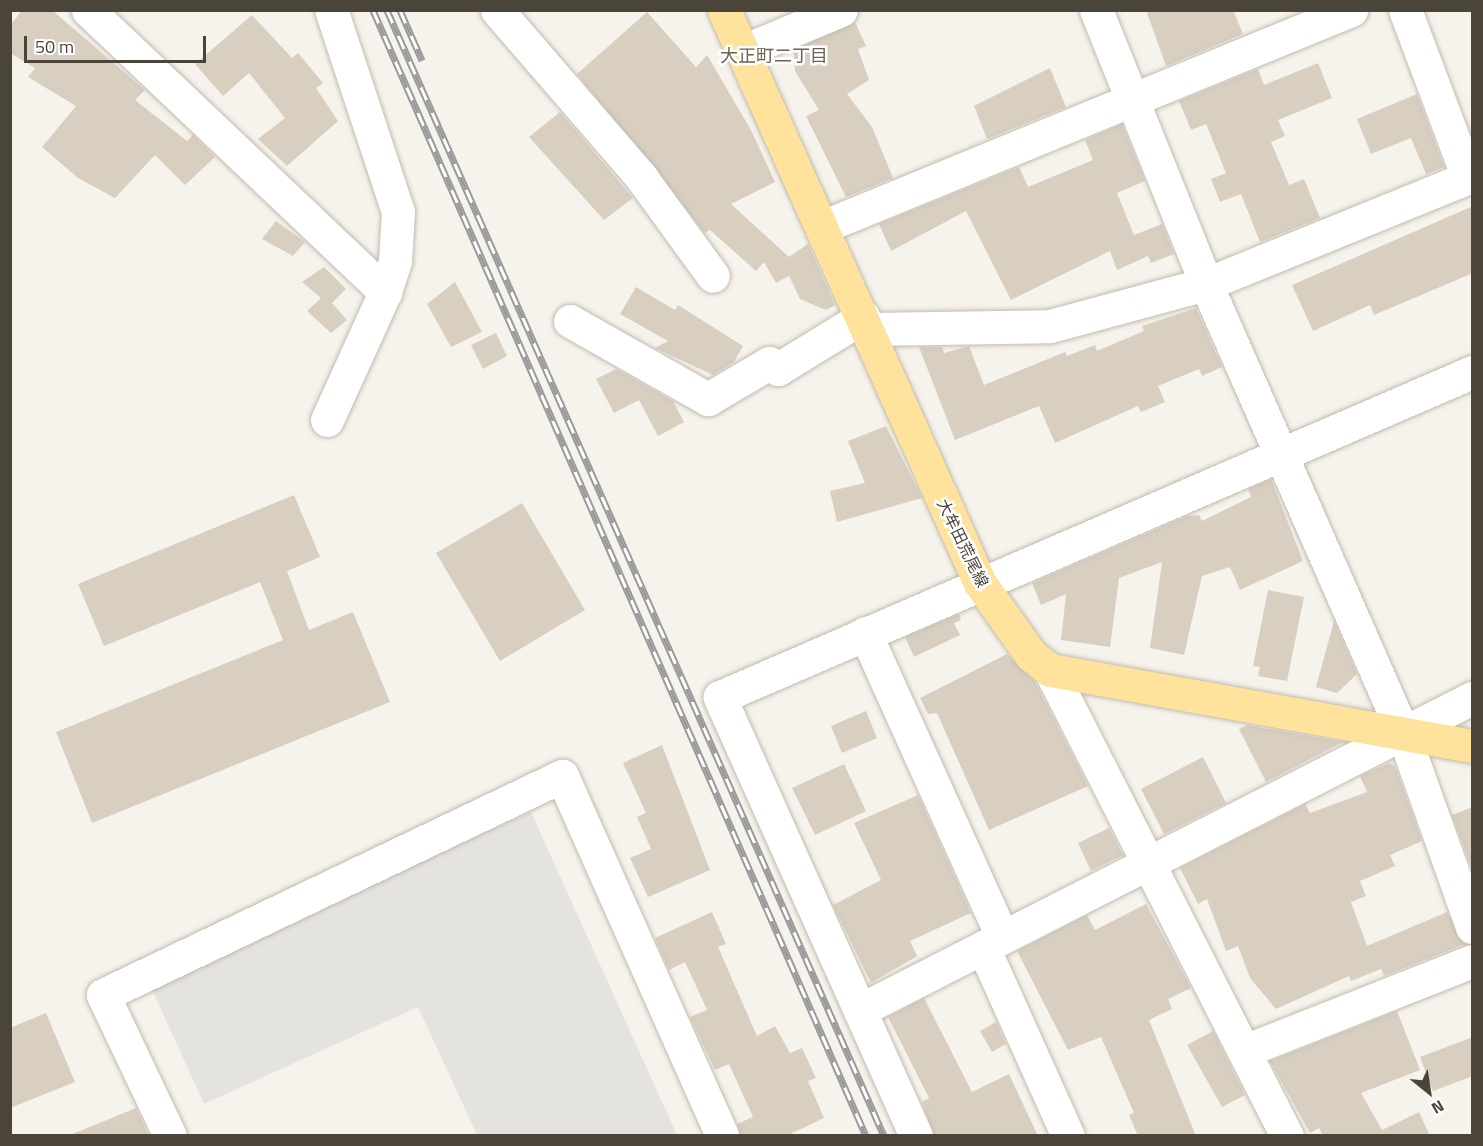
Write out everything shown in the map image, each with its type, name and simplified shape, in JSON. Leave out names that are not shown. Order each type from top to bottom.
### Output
[{"type":"main road","name":"大牟田荒尾線","points":[[724,10],[866,323],[980,583],[1031,655],[1050,670]]},
{"type":"main road","points":[[1050,670],[1473,746]]},
{"type":"street","points":[[88,10],[385,292]]},
{"type":"street","points":[[327,420],[385,292],[395,261],[398,212],[331,10]]},
{"type":"street","points":[[497,10],[641,177],[712,276]]},
{"type":"street","points":[[743,51],[841,10]]},
{"type":"street","points":[[1096,10],[1135,99],[1206,284],[1403,734],[1473,927]]},
{"type":"street","points":[[822,227],[1351,10]]},
{"type":"street","points":[[570,321],[708,399],[768,363],[778,369],[866,323],[1050,326],[1206,284],[1470,177],[1405,10]]},
{"type":"street","points":[[916,1136],[720,696],[1278,452],[1473,372]]},
{"type":"street","points":[[865,633],[993,942],[1068,1136]]},
{"type":"street","points":[[1050,670],[1146,863],[1287,1136]]},
{"type":"street","points":[[860,1010],[1473,698]]},
{"type":"street","points":[[170,1136],[103,995],[562,776],[722,1136]]},
{"type":"street","points":[[1244,1051],[1473,961]]},
{"type":"shaded area","points":[[531,812],[677,1135],[477,1135],[418,1007],[204,1104],[150,985]]},
{"type":"building","points":[[22,10],[52,10],[145,90],[135,100],[187,141],[193,135],[215,157],[185,185],[155,155],[115,198],[78,178],[42,147],[76,106],[28,77],[35,68],[10,53],[10,26]]},
{"type":"building","points":[[1146,10],[1233,10],[1243,34],[1166,66]]},
{"type":"building","points":[[647,12],[696,67],[707,55],[751,130],[775,182],[731,204],[789,257],[808,244],[835,305],[826,310],[800,299],[789,276],[776,283],[764,262],[756,271],[710,230],[705,233],[577,74]]},
{"type":"building","points":[[252,15],[292,58],[298,53],[323,83],[316,88],[338,121],[287,166],[258,139],[285,118],[249,73],[223,96],[195,64]]},
{"type":"building","points":[[855,22],[866,46],[858,49],[869,80],[847,94],[872,127],[893,178],[846,197],[806,116],[819,110],[795,71],[793,50]]},
{"type":"building","points":[[1318,63],[1332,98],[1278,120],[1285,136],[1271,142],[1289,185],[1304,179],[1320,218],[1260,242],[1241,194],[1220,202],[1211,179],[1226,173],[1206,124],[1191,130],[1179,101],[1258,69],[1264,85]]},
{"type":"building","points":[[1050,68],[1066,107],[987,139],[974,106]]},
{"type":"building","points":[[1417,94],[1444,167],[1426,174],[1411,138],[1371,154],[1357,119]]},
{"type":"building","points":[[560,112],[633,198],[604,220],[529,137]]},
{"type":"building","points":[[1122,124],[1145,181],[1117,193],[1134,235],[1162,224],[1174,254],[1151,263],[1148,256],[1117,270],[1110,251],[1011,300],[966,211],[891,251],[879,224],[1019,167],[1028,187],[1093,160],[1085,140]]},
{"type":"building","points":[[1473,206],[1473,273],[1374,315],[1370,305],[1313,331],[1292,285]]},
{"type":"building","points":[[276,221],[305,242],[293,256],[262,239]]},
{"type":"building","points":[[324,267],[346,289],[332,303],[347,320],[331,333],[307,311],[321,298],[302,282]]},
{"type":"building","points":[[455,282],[482,332],[451,347],[427,304]]},
{"type":"building","points":[[636,287],[675,310],[678,305],[743,346],[734,362],[713,375],[655,348],[668,341],[620,314]]},
{"type":"building","points":[[1196,308],[1222,367],[1202,376],[1199,369],[1158,386],[1165,402],[1141,412],[1138,406],[1055,443],[1039,406],[955,440],[919,347],[942,347],[944,353],[969,346],[984,385],[1065,352],[1067,356],[1095,345],[1097,351],[1144,331],[1142,326]]},
{"type":"building","points":[[496,333],[507,356],[483,369],[471,345]]},
{"type":"building","points":[[616,369],[673,401],[684,422],[658,436],[639,400],[614,413],[596,379]]},
{"type":"building","points":[[886,426],[922,498],[837,522],[830,491],[865,483],[848,441]]},
{"type":"building","points":[[1271,479],[1303,561],[1240,590],[1230,567],[1202,576],[1184,655],[1150,648],[1162,562],[1119,578],[1110,647],[1061,640],[1066,594],[1041,605],[1032,583],[1187,516],[1199,515],[1202,521],[1251,497],[1248,489]]},
{"type":"building","points":[[294,495],[320,557],[287,571],[309,630],[353,612],[390,702],[92,823],[56,732],[283,640],[260,582],[104,646],[78,584]]},
{"type":"building","points":[[522,503],[585,610],[500,661],[436,553]]},
{"type":"building","points":[[1268,590],[1304,597],[1287,681],[1258,676],[1260,667],[1253,666]]},
{"type":"building","points":[[959,614],[961,620],[954,623],[960,635],[914,657],[905,637]]},
{"type":"building","points":[[1334,621],[1357,674],[1337,693],[1316,687]]},
{"type":"building","points":[[1007,654],[1035,682],[1088,786],[989,830],[937,713],[928,714],[920,698]]},
{"type":"building","points":[[866,711],[877,738],[842,753],[831,726]]},
{"type":"building","points":[[1247,725],[1343,742],[1266,782],[1239,729]]},
{"type":"building","points":[[662,745],[710,870],[648,897],[630,858],[651,849],[637,817],[646,813],[623,763]]},
{"type":"building","points":[[1203,757],[1226,803],[1164,834],[1141,789]]},
{"type":"building","points":[[1389,763],[1395,766],[1422,841],[1390,855],[1395,866],[1360,881],[1366,896],[1351,902],[1367,946],[1447,912],[1465,944],[1384,976],[1381,969],[1351,981],[1349,976],[1276,1009],[1250,978],[1238,946],[1226,951],[1207,899],[1198,904],[1180,868],[1305,804],[1310,813],[1367,792],[1360,776]]},
{"type":"building","points":[[844,764],[866,811],[815,835],[792,788]]},
{"type":"building","points":[[918,795],[971,913],[910,941],[917,956],[871,983],[833,905],[881,880],[854,823]]},
{"type":"building","points":[[1473,807],[1473,872],[1452,815]]},
{"type":"building","points":[[1109,828],[1123,855],[1091,871],[1078,843]]},
{"type":"building","points":[[1146,904],[1191,988],[1168,999],[1172,1009],[1149,1020],[1196,1136],[1138,1136],[1129,1115],[1134,1113],[1101,1037],[1068,1050],[1017,951],[1087,915],[1095,930]]},
{"type":"building","points":[[712,912],[726,944],[718,947],[757,1036],[775,1026],[790,1053],[802,1048],[816,1078],[808,1081],[824,1118],[786,1136],[740,1136],[737,1124],[753,1117],[729,1064],[715,1070],[690,1017],[707,1010],[685,962],[669,970],[655,938]]},
{"type":"building","points":[[924,998],[972,1092],[1009,1074],[1038,1136],[934,1136],[922,1102],[929,1098],[888,1017]]},
{"type":"building","points":[[1397,1011],[1420,1070],[1361,1093],[1382,1130],[1419,1112],[1430,1136],[1323,1136],[1319,1128],[1310,1133],[1270,1061]]},
{"type":"building","points":[[46,1013],[75,1082],[10,1108],[10,1028]]},
{"type":"building","points":[[996,1022],[1006,1044],[992,1052],[980,1031]]},
{"type":"building","points":[[1213,1031],[1245,1095],[1222,1107],[1187,1045]]},
{"type":"building","points":[[1473,1037],[1473,1076],[1433,1091],[1420,1057]]},
{"type":"building","points":[[136,1108],[149,1136],[70,1136],[70,1135]]},
{"type":"railway","points":[[373,10],[866,1136]]},
{"type":"railway","points":[[387,10],[884,1136]]},
{"type":"railway","points":[[400,10],[422,60]]},
{"type":"district","name":"大正町二丁目","points":[[774,56]]}]
